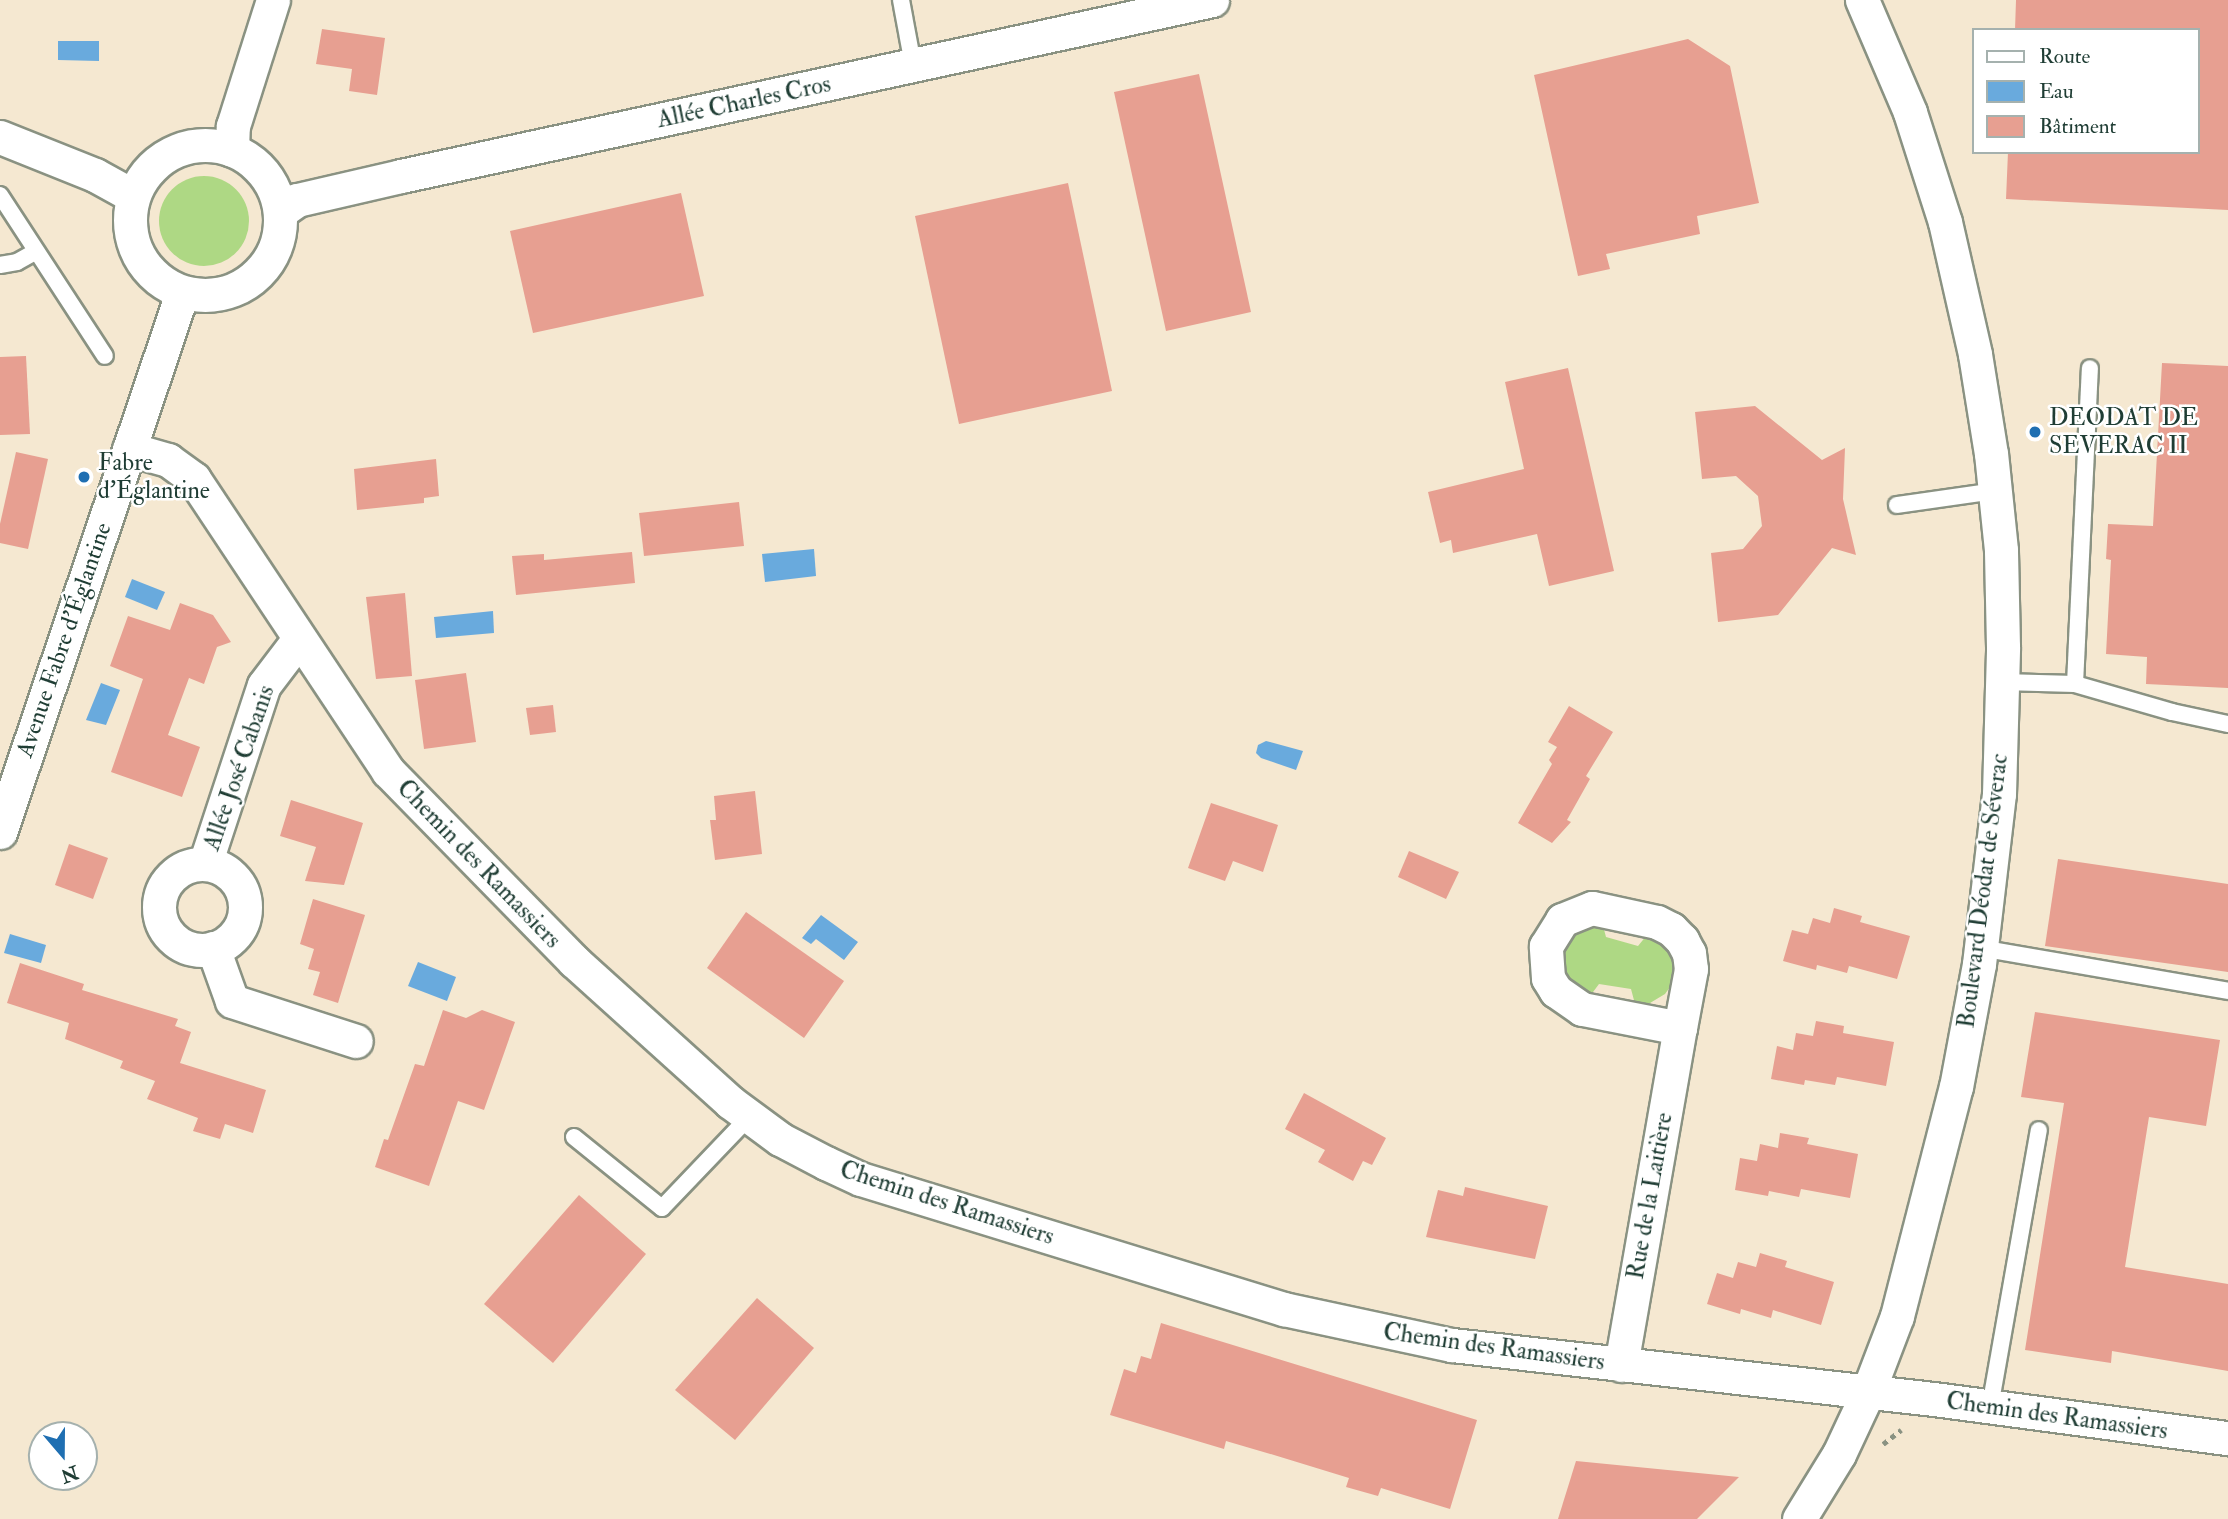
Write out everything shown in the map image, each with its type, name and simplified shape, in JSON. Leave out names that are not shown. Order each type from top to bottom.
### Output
[{"type":"street","points":[[232,150],[233,126],[273,0]]},
{"type":"street","name":"Allée Charles Cros","points":[[280,212],[297,200],[310,197],[1212,0]]},
{"type":"street","name":"Boulevard Déodat de Séverac","points":[[1799,1519],[1839,1454],[1868,1392],[1897,1316],[1956,1087],[1980,948],[1999,794],[2001,550],[1975,354],[1945,222],[1910,112],[1861,0]]},
{"type":"street","points":[[0,137],[94,176],[133,196]]},
{"type":"street","points":[[202,145],[232,150],[256,164],[272,186],[280,212],[277,242],[263,268],[240,287],[212,296],[182,293],[160,282],[132,243],[129,220],[133,196],[149,170],[173,152],[202,145]]},
{"type":"street","points":[[129,449],[182,293]]},
{"type":"street","name":"Chemin des Ramassiers","points":[[129,449],[168,460],[194,479],[388,771],[574,961],[748,1118],[780,1139],[861,1179],[1284,1308],[1452,1345],[1868,1392],[2228,1438]]},
{"type":"street","name":"Avenue Fabre d'Églantine","points":[[0,832],[129,449]]},
{"type":"street","name":"Allée José Cabanis","points":[[205,864],[264,685],[299,639]]},
{"type":"street","name":"Allée José Cabanis","points":[[205,864],[232,876],[245,902],[244,918],[238,931],[227,942],[214,948],[199,950],[172,938],[163,925],[159,911],[160,896],[172,877],[191,866],[205,864]]},
{"type":"street","name":"Rue de la Laitière","points":[[1621,1365],[1679,1028],[1692,969],[1689,953],[1671,929],[1657,922],[1591,908],[1562,920],[1545,946],[1546,970],[1556,991],[1567,1002],[1582,1009],[1679,1028]]},
{"type":"street","points":[[214,948],[232,1001],[356,1041]]},
{"type":"lane","points":[[901,0],[913,65]]},
{"type":"lane","points":[[0,195],[105,356]]},
{"type":"lane","points":[[0,265],[17,262],[35,252]]},
{"type":"lane","points":[[2075,684],[2090,368]]},
{"type":"lane","points":[[1897,505],[1995,492]]},
{"type":"lane","points":[[2002,682],[2075,684],[2172,712],[2228,724]]},
{"type":"lane","points":[[1980,948],[2228,991]]},
{"type":"lane","points":[[574,1137],[662,1208],[748,1118]]},
{"type":"lane","points":[[1990,1407],[2039,1130]]},
{"type":"path","points":[[1878,1447],[1903,1429]]},
{"type":"green space","points":[[204,176],[221,180],[236,189],[245,204],[249,221],[245,238],[236,253],[221,262],[204,266],[187,262],[172,253],[163,238],[159,221],[163,204],[172,189],[187,180]]},
{"type":"green space","points":[[1602,922],[1606,937],[1638,946],[1647,935],[1665,945],[1676,964],[1675,980],[1665,994],[1650,1003],[1635,1004],[1631,989],[1599,984],[1590,996],[1571,987],[1558,960],[1568,933]]},
{"type":"water","points":[[58,41],[99,41],[99,61],[58,60]]},
{"type":"water","points":[[814,549],[816,576],[765,582],[762,554]]},
{"type":"water","points":[[132,579],[165,592],[157,610],[125,597]]},
{"type":"water","points":[[493,611],[494,633],[436,638],[434,617]]},
{"type":"water","points":[[101,683],[120,690],[106,725],[86,720]]},
{"type":"water","points":[[1266,741],[1303,751],[1296,770],[1261,758],[1256,753],[1258,745]]},
{"type":"water","points":[[821,915],[858,942],[844,960],[816,939],[811,944],[802,938]]},
{"type":"water","points":[[10,934],[46,945],[41,963],[4,953]]},
{"type":"water","points":[[418,962],[456,977],[447,1001],[408,986]]},
{"type":"building","points":[[2016,0],[2228,0],[2228,210],[2006,199],[2008,154],[2200,154],[2200,28],[2015,28]]},
{"type":"building","points":[[322,29],[385,38],[377,95],[349,91],[352,69],[316,64]]},
{"type":"building","points":[[1688,39],[1730,66],[1759,203],[1697,216],[1700,234],[1606,254],[1610,269],[1578,276],[1534,75]]},
{"type":"building","points":[[1199,74],[1251,312],[1166,331],[1114,92]]},
{"type":"building","points":[[1068,183],[1112,391],[959,424],[915,216]]},
{"type":"building","points":[[681,193],[704,296],[533,333],[510,231]]},
{"type":"building","points":[[26,356],[30,434],[0,435],[0,357]]},
{"type":"building","points":[[2162,363],[2228,366],[2228,688],[2146,684],[2147,657],[2106,654],[2111,560],[2106,559],[2108,524],[2153,526]]},
{"type":"building","points":[[1568,368],[1614,571],[1549,586],[1537,534],[1453,553],[1451,540],[1440,543],[1428,492],[1524,469],[1505,382]]},
{"type":"building","points":[[1755,406],[1822,460],[1845,448],[1843,499],[1856,555],[1832,548],[1778,615],[1718,622],[1711,553],[1743,549],[1762,526],[1758,496],[1736,476],[1702,479],[1695,412]]},
{"type":"building","points":[[16,452],[48,459],[28,549],[0,543],[0,524]]},
{"type":"building","points":[[436,459],[439,496],[424,498],[424,503],[357,510],[354,469]]},
{"type":"building","points":[[739,502],[744,546],[644,556],[639,513]]},
{"type":"building","points":[[632,552],[635,583],[516,595],[512,556],[544,554],[544,560]]},
{"type":"building","points":[[405,593],[412,676],[376,679],[366,597]]},
{"type":"building","points":[[180,603],[213,615],[231,642],[217,647],[204,684],[189,678],[168,735],[200,747],[182,797],[111,772],[143,679],[110,666],[128,616],[170,630]]},
{"type":"building","points":[[466,673],[476,742],[424,749],[415,680]]},
{"type":"building","points":[[553,705],[556,732],[530,735],[526,708]]},
{"type":"building","points":[[1569,706],[1613,732],[1586,776],[1590,779],[1567,820],[1571,822],[1552,843],[1518,823],[1552,764],[1549,760],[1557,747],[1548,742]]},
{"type":"building","points":[[755,791],[762,854],[715,860],[710,820],[716,820],[714,796]]},
{"type":"building","points":[[291,800],[363,823],[344,885],[305,881],[316,847],[280,836]]},
{"type":"building","points":[[1211,803],[1278,825],[1263,872],[1233,861],[1225,881],[1188,868]]},
{"type":"building","points":[[69,844],[108,858],[93,899],[55,885]]},
{"type":"building","points":[[1409,851],[1459,872],[1446,899],[1398,877]]},
{"type":"building","points":[[2058,859],[2228,884],[2228,972],[2045,946]]},
{"type":"building","points":[[313,899],[365,915],[338,1003],[313,995],[320,972],[308,969],[314,949],[300,944]]},
{"type":"building","points":[[1834,908],[1862,916],[1860,922],[1910,936],[1897,979],[1849,966],[1847,973],[1817,965],[1816,970],[1783,961],[1792,930],[1808,934],[1813,918],[1830,923]]},
{"type":"building","points":[[746,912],[844,981],[804,1038],[707,968]]},
{"type":"building","points":[[20,963],[84,984],[82,990],[178,1019],[175,1026],[191,1032],[180,1063],[266,1090],[253,1133],[225,1124],[220,1139],[193,1131],[198,1118],[147,1099],[155,1081],[120,1068],[123,1061],[65,1039],[69,1023],[7,1003]]},
{"type":"building","points":[[443,1010],[466,1018],[482,1010],[515,1022],[484,1110],[458,1101],[429,1186],[375,1167],[384,1139],[388,1140],[415,1064],[424,1066]]},
{"type":"building","points":[[2035,1012],[2220,1040],[2206,1126],[2149,1117],[2125,1267],[2228,1284],[2228,1371],[2112,1351],[2111,1363],[2025,1350],[2064,1103],[2021,1097]]},
{"type":"building","points":[[1816,1021],[1844,1026],[1843,1033],[1894,1042],[1886,1086],[1837,1077],[1835,1085],[1805,1080],[1804,1085],[1771,1079],[1777,1046],[1793,1050],[1796,1033],[1813,1036]]},
{"type":"building","points":[[1304,1093],[1386,1138],[1372,1165],[1363,1161],[1353,1181],[1318,1162],[1325,1150],[1285,1129]]},
{"type":"building","points":[[1780,1133],[1809,1138],[1807,1144],[1858,1154],[1850,1198],[1801,1189],[1799,1197],[1769,1191],[1768,1196],[1735,1190],[1740,1158],[1757,1161],[1760,1144],[1778,1148]]},
{"type":"building","points":[[1465,1187],[1548,1206],[1535,1259],[1426,1237],[1438,1190],[1463,1196]]},
{"type":"building","points":[[579,1195],[646,1254],[553,1363],[484,1304]]},
{"type":"building","points":[[1760,1253],[1787,1261],[1785,1267],[1834,1282],[1821,1325],[1773,1310],[1771,1318],[1741,1309],[1740,1314],[1707,1304],[1717,1273],[1733,1278],[1738,1262],[1756,1267]]},
{"type":"building","points":[[757,1298],[814,1348],[735,1440],[675,1390]]},
{"type":"building","points":[[1161,1323],[1477,1420],[1450,1509],[1381,1488],[1378,1496],[1346,1487],[1349,1478],[1274,1455],[1226,1441],[1224,1449],[1110,1415],[1124,1369],[1136,1373],[1141,1356],[1151,1359]]},
{"type":"building","points":[[1576,1461],[1739,1477],[1697,1519],[1558,1519]]},
{"type":"place","name":"DEODAT DE SEVERAC II","points":[[2035,432]]},
{"type":"place","name":"Fabre d'Églantine","points":[[84,477]]}]
